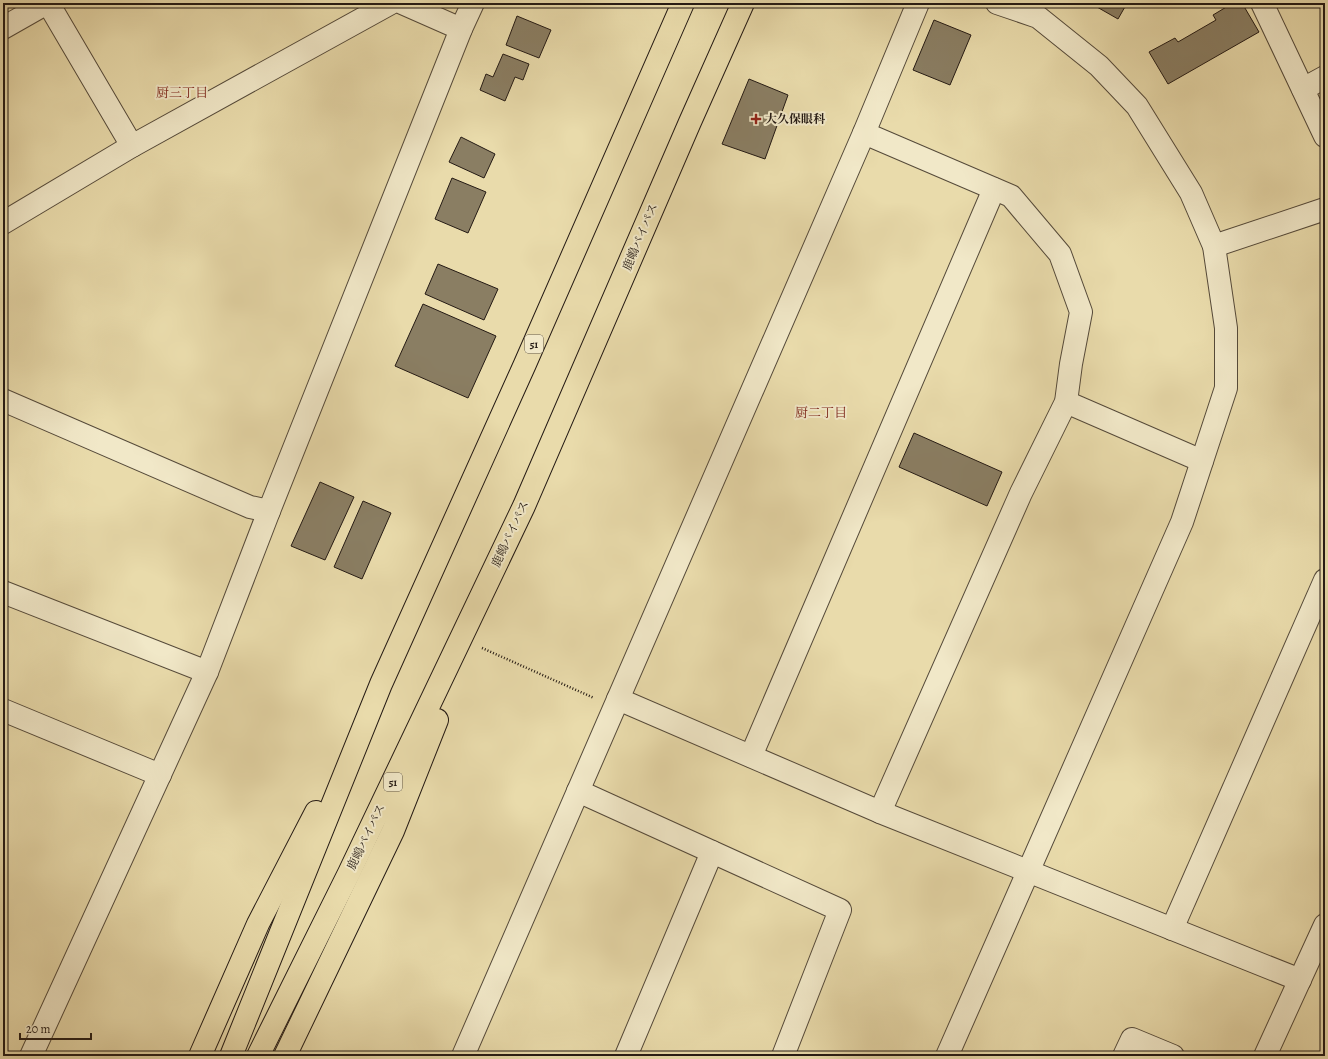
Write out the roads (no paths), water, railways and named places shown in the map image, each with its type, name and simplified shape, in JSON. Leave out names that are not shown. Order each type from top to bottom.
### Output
[{"type":"highway","name":"51","points":[[231,1056],[381,684],[522,372],[683,3]]},
{"type":"highway","name":"鹿嶋バイパス","points":[[258,1056],[349,873],[524,506],[743,3]]},
{"type":"highway","name":"51","points":[[285,1056],[394,831],[467,642],[524,506]]},
{"type":"highway","name":"51","points":[[200,1056],[258,924],[381,684]]},
{"type":"street","points":[[3,28],[47,3],[132,146]]},
{"type":"street","points":[[3,223],[132,146],[391,3]]},
{"type":"street","points":[[402,3],[461,29]]},
{"type":"street","points":[[31,1056],[207,672],[269,511],[461,29],[473,3]]},
{"type":"street","points":[[462,1056],[864,133],[918,3]]},
{"type":"street","points":[[947,1056],[1182,522],[1226,388],[1226,328],[1214,246],[1191,193],[1137,106],[1098,66],[1038,17],[997,3]]},
{"type":"street","points":[[1262,3],[1325,136]]},
{"type":"street","points":[[1303,88],[1325,77]]},
{"type":"street","points":[[864,133],[1011,196],[1060,254],[1081,312],[1070,364],[1066,402],[1021,493],[880,812]]},
{"type":"street","points":[[751,756],[994,189]]},
{"type":"street","points":[[1214,246],[1325,209]]},
{"type":"street","points":[[3,400],[250,507],[269,511]]},
{"type":"street","points":[[1066,402],[1202,462]]},
{"type":"street","points":[[1172,929],[1325,580]]},
{"type":"street","points":[[3,592],[207,672]]},
{"type":"street","points":[[616,703],[751,756],[880,812],[1300,980]]},
{"type":"street","points":[[3,710],[160,775]]},
{"type":"street","points":[[578,791],[840,910],[783,1056]]},
{"type":"street","points":[[626,1056],[712,852]]},
{"type":"street","points":[[1265,1056],[1325,925]]},
{"type":"street","points":[[1124,1056],[1132,1038],[1173,1056]]},
{"type":"place","name":"大久保眼科","points":[[756,119]]},
{"type":"district","name":"厨三丁目","points":[[182,92]]},
{"type":"district","name":"厨二丁目","points":[[821,412]]}]
